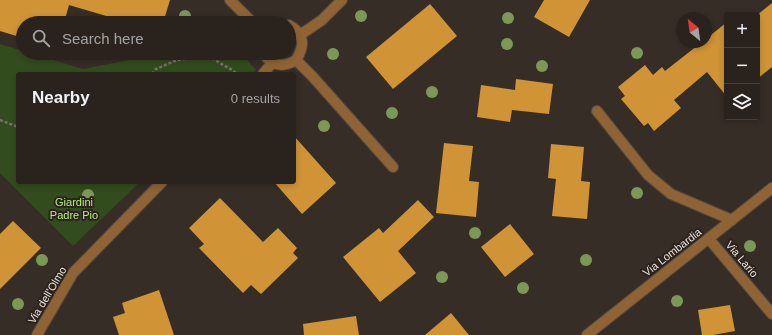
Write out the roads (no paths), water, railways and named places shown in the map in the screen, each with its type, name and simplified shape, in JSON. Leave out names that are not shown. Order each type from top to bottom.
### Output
[{"type":"street","points":[[230,0],[246,16]]},
{"type":"street","points":[[300,35],[322,20],[342,0]]},
{"type":"street","points":[[269,60],[272,63],[284,65],[296,60],[302,48],[302,42],[300,35],[296,30]]},
{"type":"street","points":[[296,60],[393,167]]},
{"type":"street","points":[[265,72],[272,63]]},
{"type":"street","points":[[597,111],[648,175],[671,194],[732,220]]},
{"type":"street","name":"Via dell'Olmo","points":[[37,335],[73,273],[160,184]]},
{"type":"street","name":"Via Lombardia","points":[[587,335],[772,188]]},
{"type":"street","name":"Via Lario","points":[[709,238],[772,314]]},
{"type":"park label","name":"Giardini Padre Pio","points":[[74,208]]}]
